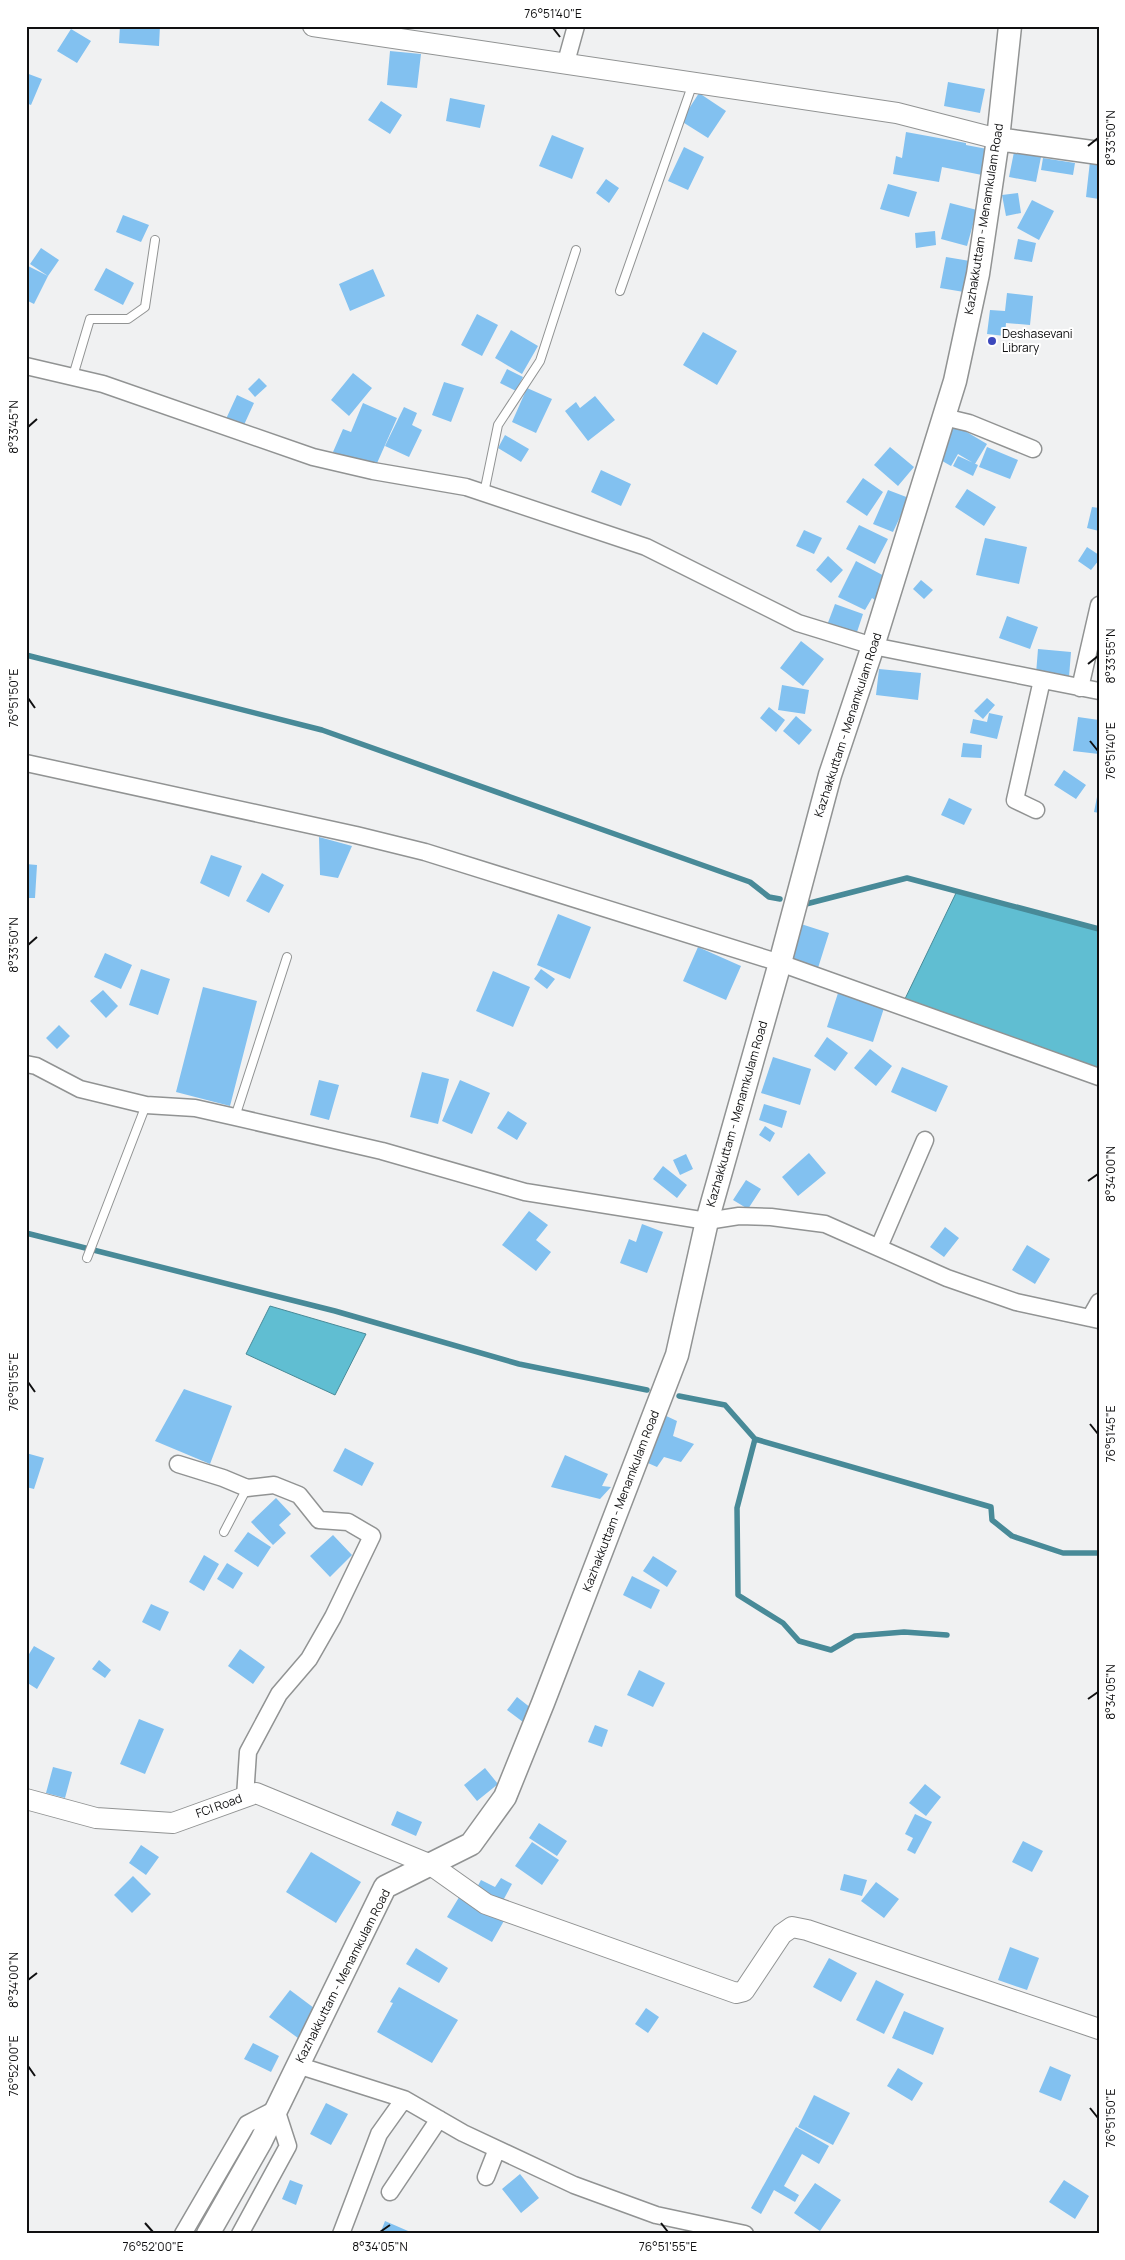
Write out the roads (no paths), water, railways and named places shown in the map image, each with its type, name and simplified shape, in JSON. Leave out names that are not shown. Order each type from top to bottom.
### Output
[{"type":"main road","name":"Kazhakkuttam - Menamkulam Road","points":[[208,2234],[261,2141],[385,1887],[471,1844],[505,1797],[547,1694],[677,1355],[707,1220],[780,963],[830,775],[874,646],[955,381],[978,274],[998,139],[1010,26]]},
{"type":"main road","points":[[998,139],[1099,153]]},
{"type":"street","points":[[313,26],[566,62],[897,113],[998,139]]},
{"type":"street","points":[[566,62],[576,26]]},
{"type":"street","points":[[26,366],[103,384],[313,456],[374,471],[466,487],[646,547],[798,623],[874,646],[1099,691]]},
{"type":"street","points":[[944,417],[969,423],[1033,449]]},
{"type":"street","points":[[1080,688],[1099,605]]},
{"type":"street","points":[[1036,810],[1015,800],[1042,680]]},
{"type":"street","points":[[26,763],[356,835],[425,852],[780,963],[1099,1077]]},
{"type":"street","points":[[26,1064],[36,1066],[80,1089],[146,1105],[195,1108],[382,1151],[524,1192],[707,1220],[738,1216],[771,1217],[825,1224],[947,1278],[1016,1302],[1095,1319],[1099,1302]]},
{"type":"street","points":[[879,1247],[925,1140]]},
{"type":"street","points":[[178,1464],[246,1488],[274,1485],[299,1495],[319,1520],[348,1522],[372,1536],[333,1618],[309,1658],[279,1694],[248,1752],[245,1797]]},
{"type":"street","name":"FCI Road","points":[[26,1799],[96,1818],[173,1823],[256,1793],[431,1865],[486,1904],[736,1993],[744,1991],[782,1934],[792,1927],[807,1930],[1099,2029]]},
{"type":"street","points":[[297,2065],[404,2099],[439,2119],[574,2185],[656,2215],[745,2234]]},
{"type":"street","points":[[341,2234],[380,2134],[404,2099]]},
{"type":"street","points":[[183,2234],[247,2124],[276,2109],[288,2146],[240,2234]]},
{"type":"street","points":[[390,2192],[439,2119]]},
{"type":"street","points":[[486,2177],[497,2148]]},
{"type":"lane","points":[[620,291],[693,82]]},
{"type":"lane","points":[[73,376],[90,319],[128,319],[145,307],[156,240]]},
{"type":"lane","points":[[484,493],[498,425],[540,362],[576,250]]},
{"type":"lane","points":[[235,1117],[287,957]]},
{"type":"lane","points":[[87,1258],[146,1105]]},
{"type":"lane","points":[[224,1532],[246,1488]]},
{"type":"water","points":[[957,891],[1099,930],[1099,1069],[1030,1043],[903,1003]]},
{"type":"water","points":[[270,1306],[366,1334],[335,1395],[246,1354]]},
{"type":"waterway","points":[[26,655],[322,730],[750,882],[769,897],[780,899]]},
{"type":"waterway","points":[[806,904],[907,878],[1099,929]]},
{"type":"waterway","points":[[26,1233],[335,1311],[519,1364],[647,1390]]},
{"type":"waterway","points":[[679,1396],[725,1405],[755,1439]]},
{"type":"waterway","points":[[947,1635],[904,1632],[855,1636],[831,1650],[799,1641],[783,1623],[738,1595],[737,1508],[755,1439],[991,1507],[992,1520],[1012,1536],[1063,1553],[1099,1553]]},
{"type":"place","name":"Deshasevani Library","points":[[992,341]]}]
